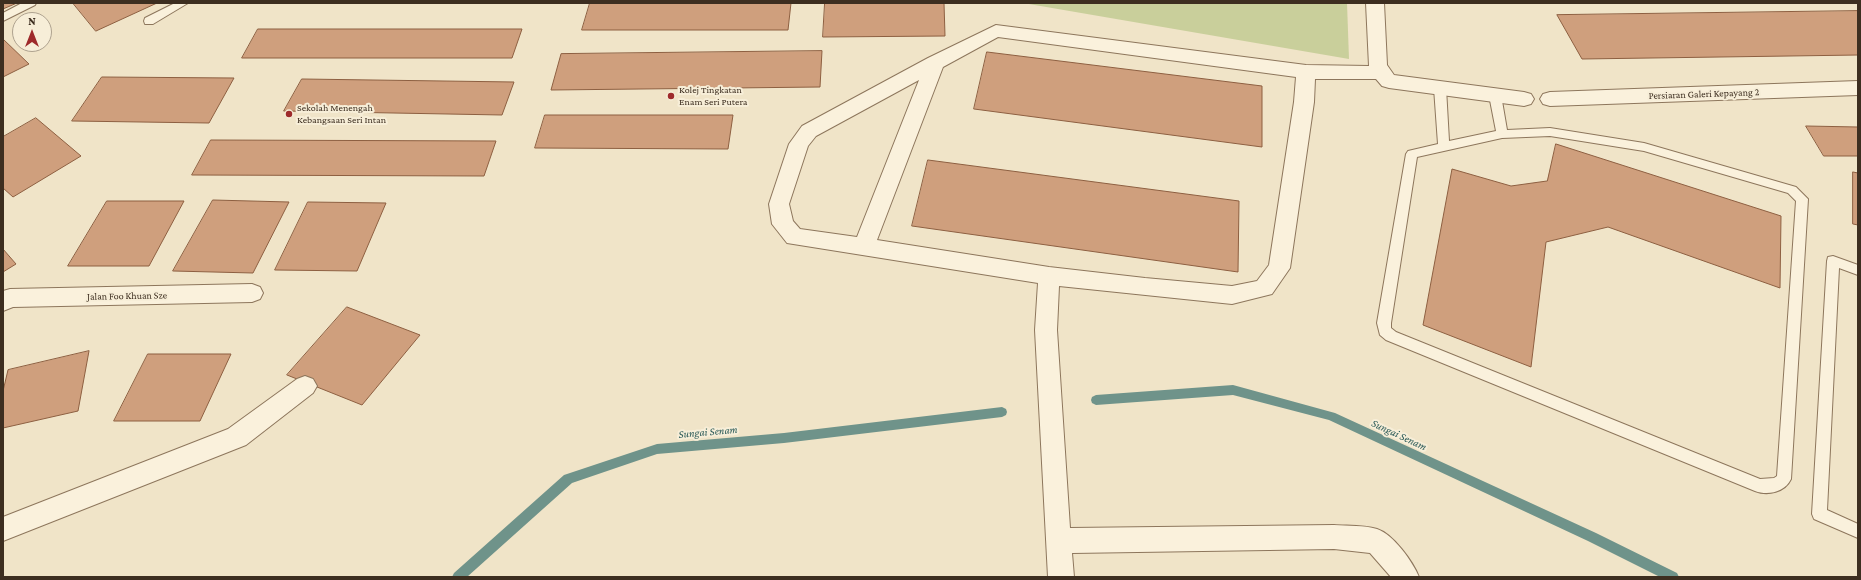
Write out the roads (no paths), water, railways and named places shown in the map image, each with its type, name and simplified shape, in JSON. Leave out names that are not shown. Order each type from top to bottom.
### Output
[{"type":"street","points":[[1376,3],[1378,65],[1381,73],[1389,81],[1524,99]]},
{"type":"street","points":[[1306,72],[1304,102],[1279,268],[1264,288],[1232,295],[1049,276],[864,246],[794,237],[783,224],[779,204],[800,144],[809,131],[996,31],[1306,72],[1381,73]]},
{"type":"street","points":[[864,246],[935,63]]},
{"type":"street","name":"Persiaran Galeri Kepayang 2","points":[[1550,99],[1858,88]]},
{"type":"street","points":[[1049,276],[1046,330],[1061,577]]},
{"type":"street","name":"Jalan Foo Khuan Sze","points":[[3,302],[10,298],[252,293]]},
{"type":"street","points":[[3,530],[237,437],[305,386]]},
{"type":"street","points":[[1058,541],[1334,537],[1376,541],[1404,572],[1406,577]]},
{"type":"lane","points":[[3,16],[31,3]]},
{"type":"lane","points":[[149,21],[183,3]]},
{"type":"lane","points":[[1440,88],[1444,146]]},
{"type":"lane","points":[[1495,95],[1502,134]]},
{"type":"lane","points":[[1550,132],[1644,146],[1792,190],[1802,199],[1784,479],[1777,485],[1760,486],[1392,336],[1385,331],[1384,324],[1412,154],[1502,134],[1550,132]]},
{"type":"lane","points":[[1858,270],[1833,262],[1819,514],[1858,531]]},
{"type":"waterway","name":"Sungai Senam","points":[[1096,400],[1233,390],[1331,416],[1592,537],[1673,577]]},
{"type":"waterway","name":"Sungai Senam","points":[[458,577],[568,479],[657,449],[784,438],[1002,412]]},
{"type":"place","name":"Kolej Tingkatan Enam Seri Putera","points":[[671,96]]},
{"type":"place","name":"Sekolah Menengah Kebangsaan Seri Intan","points":[[289,114]]}]
